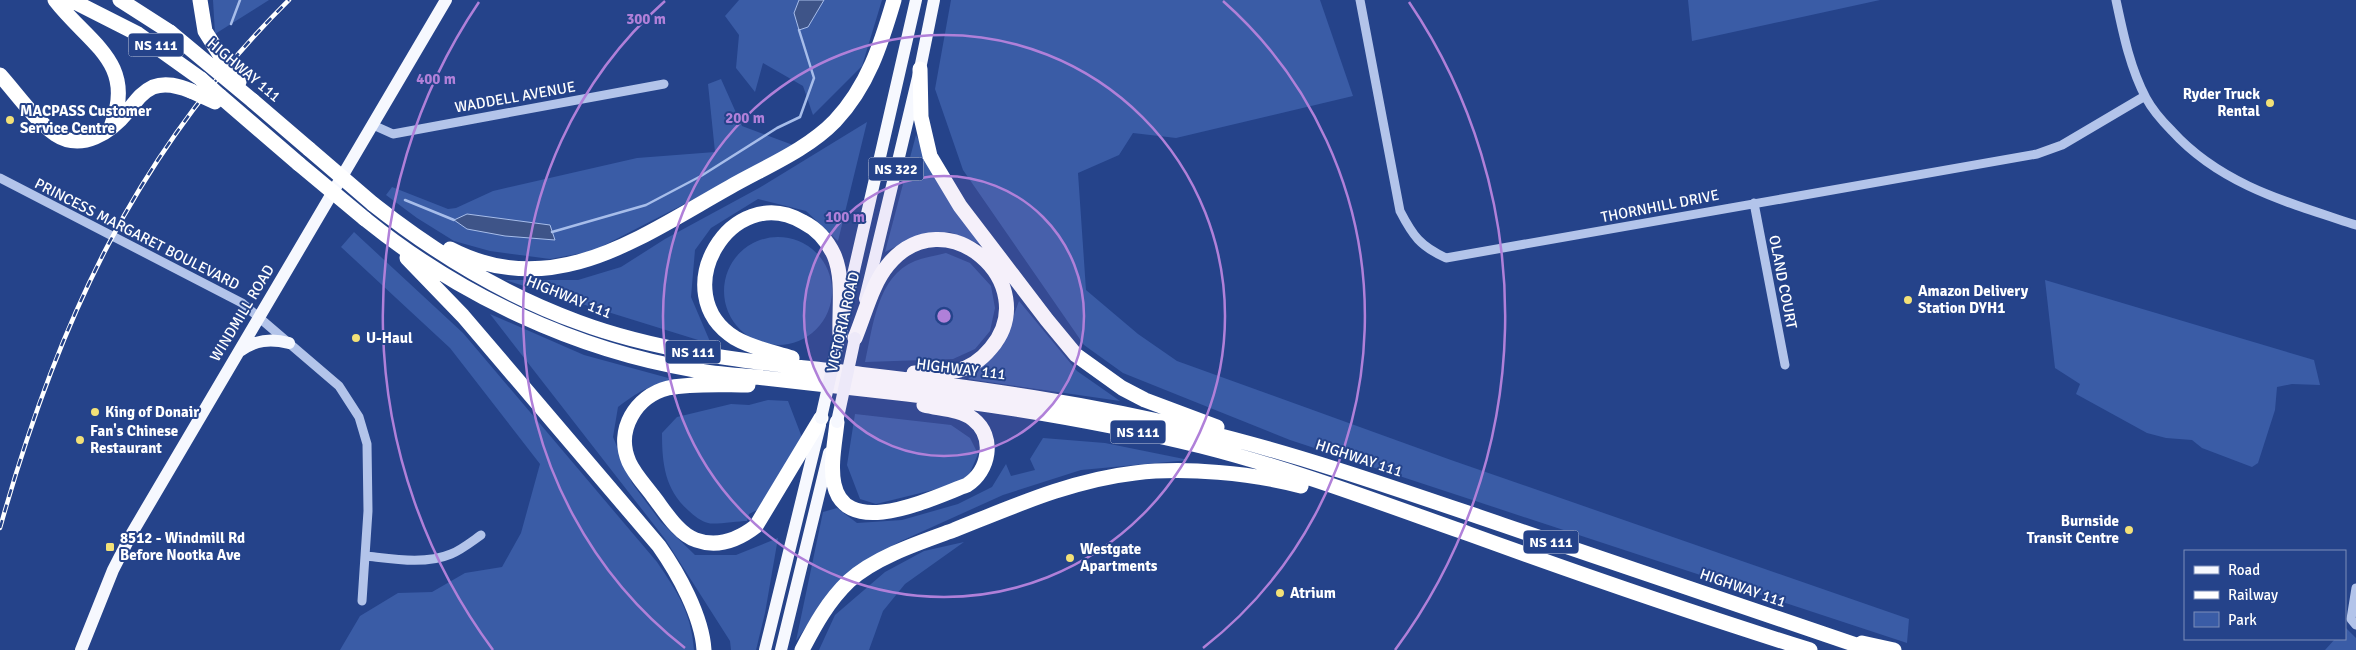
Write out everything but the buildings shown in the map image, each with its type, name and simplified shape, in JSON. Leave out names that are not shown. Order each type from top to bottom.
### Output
[{"type":"highway","points":[[55,0],[114,69],[120,90],[120,100],[110,129]]},
{"type":"highway","name":"NS 111","points":[[71,0],[138,34],[200,79],[218,99],[244,116],[365,219],[430,266],[481,296],[546,327],[581,340],[671,366],[698,371],[1012,408],[1146,433],[1206,447],[1385,502],[1466,533],[1677,607],[1810,650]]},
{"type":"highway","name":"HIGHWAY 111","points":[[120,0],[170,32],[374,204],[443,255],[503,289],[579,323],[658,346],[712,355],[1006,392],[1094,407],[1277,450],[1871,650]]},
{"type":"highway","points":[[200,0],[205,31],[253,101]]},
{"type":"highway","points":[[397,222],[461,255],[488,264],[520,268],[555,268],[580,263],[614,251],[798,149],[835,122],[865,82],[877,55],[894,0]]},
{"type":"highway","points":[[920,69],[921,117],[930,156],[960,206],[1076,355],[1122,388],[1145,400],[1277,450]]},
{"type":"highway","points":[[0,75],[54,134],[63,139],[73,141],[84,141],[94,138],[110,129],[128,112],[137,99],[154,87],[170,85],[218,99]]},
{"type":"highway","points":[[839,371],[746,344],[724,329],[710,311],[706,300],[705,279],[710,258],[720,240],[737,224],[760,214],[776,214],[798,218],[818,232],[827,242],[837,266],[840,334]]},
{"type":"highway","points":[[385,235],[463,316],[650,534],[676,570],[689,596],[704,650]]},
{"type":"highway","points":[[855,338],[882,273],[900,252],[924,240],[946,239],[968,246],[986,260],[1000,280],[1004,294],[1005,319],[995,343],[983,357],[966,368],[956,371],[871,375]]},
{"type":"highway","points":[[808,383],[680,387],[652,394],[638,405],[626,426],[625,445],[629,462],[667,514],[686,534],[695,540],[713,544],[724,543],[756,526],[821,418]]},
{"type":"highway","points":[[836,422],[834,483],[840,497],[855,511],[877,514],[921,501],[974,481],[983,468],[987,455],[985,438],[973,419],[958,412],[916,404],[885,392]]},
{"type":"highway","points":[[802,650],[824,610],[849,580],[884,558],[1024,502],[1082,484],[1134,473],[1193,470],[1284,482],[1360,502],[1385,502]]},
{"type":"highway","points":[[1825,634],[1894,650]]},
{"type":"main road","name":"WINDMILL ROAD","points":[[81,650],[113,570],[132,533],[446,0]]},
{"type":"main road","name":"VICTORIA ROAD","points":[[765,650],[821,418],[916,0]]},
{"type":"main road","name":"VICTORIA ROAD","points":[[781,650],[920,69],[934,0]]},
{"type":"main road","points":[[238,353],[248,346],[263,341],[289,343]]},
{"type":"street","name":"THORNHILL DRIVE","points":[[1360,0],[1400,211],[1415,238],[1429,251],[1446,258],[2037,154],[2062,145],[2145,96]]},
{"type":"street","points":[[2116,0],[2125,42],[2145,96],[2154,113],[2186,146],[2228,177],[2273,198],[2356,225]]},
{"type":"street","name":"WADDELL AVENUE","points":[[373,125],[393,134],[664,84]]},
{"type":"street","name":"PRINCESS MARGARET BOULEVARD","points":[[0,178],[226,294],[258,317],[339,386],[352,403],[362,422],[368,458],[366,556],[362,601]]},
{"type":"street","name":"OLAND COURT","points":[[1754,203],[1785,365]]},
{"type":"street","points":[[366,556],[401,560],[450,554],[481,535]]},
{"type":"street","points":[[2356,588],[2352,619],[2356,625]]},
{"type":"green space","points":[[213,0],[269,0],[215,34]]},
{"type":"green space","points":[[739,0],[882,0],[862,66],[813,115],[803,86],[763,63],[755,92],[736,68],[739,35],[725,16]]},
{"type":"green space","points":[[951,0],[1320,0],[1353,96],[1176,138],[1133,133],[1119,155],[1078,173],[1086,290],[1138,334],[1177,361],[1451,460],[1909,619],[1907,643],[1290,440],[1123,373],[1084,345],[963,170],[935,89]]},
{"type":"green space","points":[[1688,0],[1880,0],[1692,41]]},
{"type":"green space","points":[[721,79],[742,126],[793,145],[729,181],[593,251],[550,259],[490,251],[454,241],[417,218],[386,195],[392,187],[448,209],[456,208],[493,191],[637,158],[715,152],[708,84]]},
{"type":"green space","points":[[867,122],[838,241],[806,211],[758,199],[711,228],[695,250],[691,297],[711,344],[505,280],[578,280],[621,267],[665,239],[759,188]]},
{"type":"green space","points":[[916,135],[945,192],[982,245],[950,232],[915,237],[885,252]]},
{"type":"green space","points":[[354,232],[463,333],[657,562],[671,583],[687,614],[694,650],[340,650],[360,616],[398,593],[432,592],[465,573],[502,567],[521,533],[540,464],[450,348],[341,247]]},
{"type":"green space","points":[[778,237],[799,241],[816,253],[828,270],[832,291],[828,312],[816,329],[799,341],[778,345],[757,341],[740,329],[728,312],[724,291],[728,270],[740,253],[757,241]]},
{"type":"green space","points":[[946,253],[970,263],[991,286],[995,308],[990,331],[975,349],[953,359],[865,362],[874,319],[885,290],[892,278],[902,268],[915,261]]},
{"type":"green space","points":[[2045,280],[2314,360],[2320,385],[2292,384],[2277,387],[2275,410],[2258,463],[2252,467],[2202,448],[2192,440],[2166,438],[2147,433],[2076,394],[2080,384],[2055,368]]},
{"type":"green space","points":[[1019,301],[1077,371],[1120,401],[968,379],[1003,345]]},
{"type":"green space","points":[[490,314],[584,355],[683,382],[648,388],[634,395],[618,407],[613,437],[632,483],[661,522],[695,555],[736,555],[778,538],[765,613],[756,650],[731,650],[730,641],[665,539]]},
{"type":"green space","points":[[768,400],[788,401],[803,440],[757,510],[749,514],[747,521],[711,523],[700,520],[681,503],[666,476],[662,433],[677,417],[731,404],[749,405]]},
{"type":"green space","points":[[855,414],[951,425],[970,438],[978,454],[969,475],[953,485],[876,504],[860,499],[847,465]]},
{"type":"green space","points":[[1043,438],[1105,443],[1189,460],[1081,470],[1003,495],[899,542],[873,557],[832,590],[796,641],[823,512],[837,508],[857,523],[902,520],[958,504],[992,487],[1006,464],[1011,476],[1035,470],[1030,459]]},
{"type":"green space","points":[[964,542],[905,584],[883,611],[869,650],[819,650],[835,615],[885,572],[924,551]]},
{"type":"green space","points":[[2346,628],[2356,638],[2356,650],[2325,650],[2334,640],[2346,640]]},
{"type":"shaded area","points":[[799,0],[824,0],[808,27],[799,30],[794,13]]},
{"type":"shaded area","points":[[467,214],[550,225],[555,240],[505,236],[467,229],[454,220]]},
{"type":"waterway","points":[[231,24],[240,0]]},
{"type":"waterway","points":[[552,232],[646,205],[701,176],[777,128],[800,117],[814,78],[799,30]]},
{"type":"waterway","points":[[405,200],[454,220]]},
{"type":"railway","points":[[0,528],[48,381],[76,311],[108,244],[145,180],[187,118],[235,58],[289,0]]},
{"type":"place","name":"Ryder Truck Rental","points":[[2270,103]]},
{"type":"place","name":"MACPASS Customer Service Centre","points":[[10,120]]},
{"type":"place","name":"Amazon Delivery Station DYH1","points":[[1908,300]]},
{"type":"place","name":"U-Haul","points":[[356,338]]},
{"type":"place","name":"King of Donair","points":[[95,412]]},
{"type":"place","name":"Fan's Chinese Restaurant","points":[[80,440]]},
{"type":"place","name":"Burnside Transit Centre","points":[[2129,530]]},
{"type":"place","name":"8512 - Windmill Rd Before Nootka Ave","points":[[110,547]]},
{"type":"place","name":"Westgate Apartments","points":[[1070,558]]},
{"type":"place","name":"Atrium","points":[[1280,593]]}]
